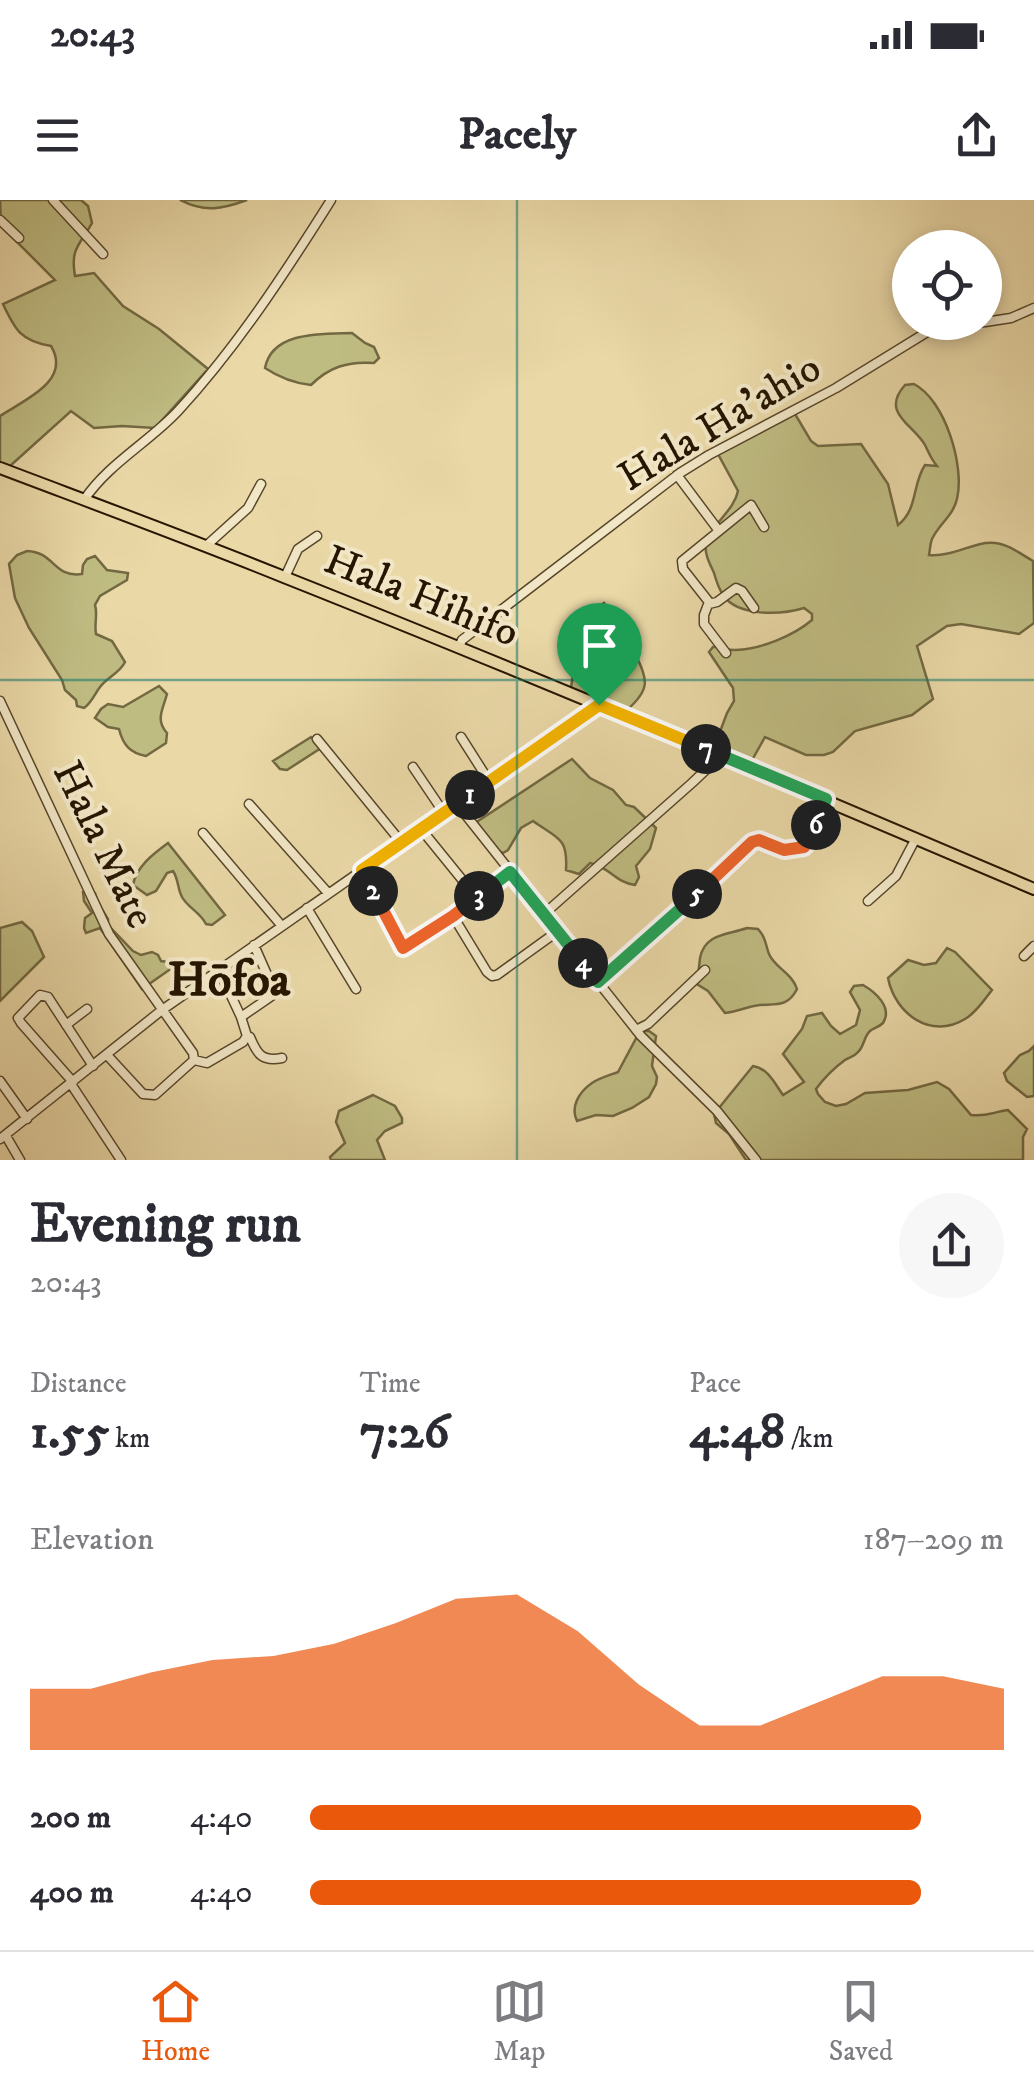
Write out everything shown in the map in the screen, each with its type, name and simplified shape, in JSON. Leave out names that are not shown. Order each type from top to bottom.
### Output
[{"type":"main road","name":"Hala Hihifo","points":[[0,468],[458,647],[1034,889]]},
{"type":"street","points":[[53,200],[103,254]]},
{"type":"street","points":[[84,500],[100,480],[196,391],[283,276],[331,200]]},
{"type":"street","points":[[0,220],[18,238]]},
{"type":"street","name":"Hala Ha'ahio","points":[[1002,319],[1034,308]]},
{"type":"street","name":"Hala Ha'ahio","points":[[458,647],[462,640],[677,475],[836,388],[914,340]]},
{"type":"street","points":[[677,475],[719,530]]},
{"type":"street","points":[[206,546],[248,508],[261,484]]},
{"type":"street","points":[[709,604],[683,569],[682,561],[751,506],[764,527]]},
{"type":"street","points":[[285,577],[298,548],[317,536]]},
{"type":"street","points":[[709,604],[736,588],[754,608]]},
{"type":"street","points":[[709,604],[704,624],[726,652]]},
{"type":"street","name":"Hala Mate","points":[[0,701],[108,934],[194,1053],[194,1060]]},
{"type":"street","points":[[20,1160],[3,1137],[162,1010],[599,705]]},
{"type":"street","points":[[461,737],[489,781]]},
{"type":"street","points":[[318,739],[401,842]]},
{"type":"street","points":[[544,914],[692,784],[717,754]]},
{"type":"street","points":[[413,767],[444,812]]},
{"type":"street","points":[[598,982],[752,842],[759,840],[784,850],[804,847],[826,799]]},
{"type":"street","points":[[249,804],[328,894]]},
{"type":"street","points":[[457,804],[636,1030],[716,1111],[756,1160]]},
{"type":"street","points":[[421,829],[477,898]]},
{"type":"street","points":[[203,833],[281,926]]},
{"type":"street","points":[[868,901],[896,876],[916,838]]},
{"type":"street","points":[[362,870],[403,948],[510,872]]},
{"type":"street","points":[[307,908],[356,990]]},
{"type":"street","points":[[453,916],[492,976],[558,931]]},
{"type":"street","points":[[241,1017],[273,995],[254,945]]},
{"type":"street","points":[[1024,956],[1034,946]]},
{"type":"street","points":[[219,970],[256,1053],[264,1059],[282,1058]]},
{"type":"street","points":[[636,1030],[648,1024],[705,970]]},
{"type":"street","points":[[93,1066],[44,994],[18,1018],[72,1083],[121,1160]]},
{"type":"street","points":[[66,1025],[86,1008]]},
{"type":"street","points":[[107,1054],[149,1096],[194,1060],[207,1063],[247,1036]]},
{"type":"street","points":[[0,1082],[27,1119]]},
{"type":"shaded area","points":[[0,200],[81,200],[88,206],[92,223],[75,253],[75,276],[94,273],[123,306],[208,369],[155,428],[94,428],[71,411],[10,466],[0,462],[0,416],[42,388],[55,369],[56,358],[51,346],[20,333],[3,304],[55,280],[1,226]]},
{"type":"shaded area","points":[[180,200],[247,200],[214,208]]},
{"type":"shaded area","points":[[352,333],[374,347],[379,358],[374,363],[339,366],[311,385],[287,380],[265,368],[277,347],[288,341]]},
{"type":"shaded area","points":[[914,384],[935,404],[943,419],[958,469],[955,505],[932,539],[929,555],[995,543],[1033,561],[1034,623],[1019,634],[961,624],[947,626],[917,646],[933,699],[912,715],[855,731],[833,752],[806,755],[765,737],[751,762],[710,745],[718,737],[734,701],[733,688],[709,652],[713,647],[756,647],[786,636],[812,620],[812,614],[804,608],[772,613],[749,611],[730,602],[722,593],[706,544],[738,491],[718,454],[795,414],[818,446],[861,444],[888,484],[898,525],[909,512],[925,465],[937,466],[897,411],[898,395],[905,385]]},
{"type":"shaded area","points":[[27,551],[36,552],[72,574],[82,574],[87,559],[95,556],[107,570],[128,573],[127,580],[100,596],[95,605],[96,634],[112,641],[125,662],[84,708],[77,706],[65,690],[15,598],[9,564]]},
{"type":"shaded area","points":[[604,603],[612,651],[635,653],[643,671],[643,690],[626,711],[571,688],[579,632]]},
{"type":"shaded area","points":[[159,686],[167,694],[161,719],[167,733],[166,743],[146,756],[128,747],[119,729],[95,718],[108,704],[123,707]]},
{"type":"shaded area","points":[[311,737],[321,748],[287,770],[273,761]]},
{"type":"shaded area","points":[[572,759],[590,778],[613,790],[656,828],[650,849],[636,866],[639,877],[635,885],[590,863],[579,874],[566,870],[563,845],[533,821],[521,828],[503,853],[475,823]]},
{"type":"shaded area","points":[[168,843],[225,915],[212,925],[206,924],[185,901],[173,871],[167,873],[156,891],[147,895],[133,885],[141,867]]},
{"type":"shaded area","points":[[88,889],[95,893],[108,925],[133,951],[141,955],[152,952],[172,968],[142,989],[100,928],[86,933],[85,918],[92,913],[84,901],[83,892]]},
{"type":"shaded area","points":[[22,922],[32,931],[44,957],[0,1001],[0,928]]},
{"type":"shaded area","points":[[747,928],[758,929],[772,959],[797,989],[782,1003],[725,1013],[708,991],[695,983],[700,958],[712,939]]},
{"type":"shaded area","points":[[947,948],[992,990],[965,1019],[940,1027],[928,1025],[916,1020],[898,1003],[888,978],[908,960],[924,965],[936,963]]},
{"type":"shaded area","points":[[863,985],[881,1001],[886,1017],[868,1033],[856,1054],[837,1066],[816,1089],[825,1102],[836,1106],[865,1093],[908,1090],[937,1082],[949,1089],[971,1115],[1008,1110],[1027,1129],[1023,1160],[746,1160],[729,1134],[716,1123],[714,1114],[753,1066],[767,1073],[783,1095],[804,1082],[783,1054],[807,1016],[822,1013],[840,1034],[856,1025],[860,1010],[850,992],[854,986]]},
{"type":"shaded area","points":[[640,1031],[656,1036],[652,1066],[657,1077],[649,1097],[613,1116],[596,1115],[577,1121],[575,1105],[580,1095],[595,1081],[618,1072]]},
{"type":"shaded area","points":[[1034,1046],[1034,1096],[1027,1097],[1007,1081],[1004,1073]]},
{"type":"shaded area","points":[[373,1095],[395,1106],[402,1118],[402,1123],[377,1140],[385,1160],[331,1160],[345,1143],[336,1122],[339,1111]]},
{"type":"district","name":"Hōfoa","points":[[229,981]]},
{"type":"route","points":[[599,705],[826,799],[808,842],[804,847],[784,850],[759,840],[752,842],[598,982],[510,872],[403,948],[362,870],[599,705]]}]
